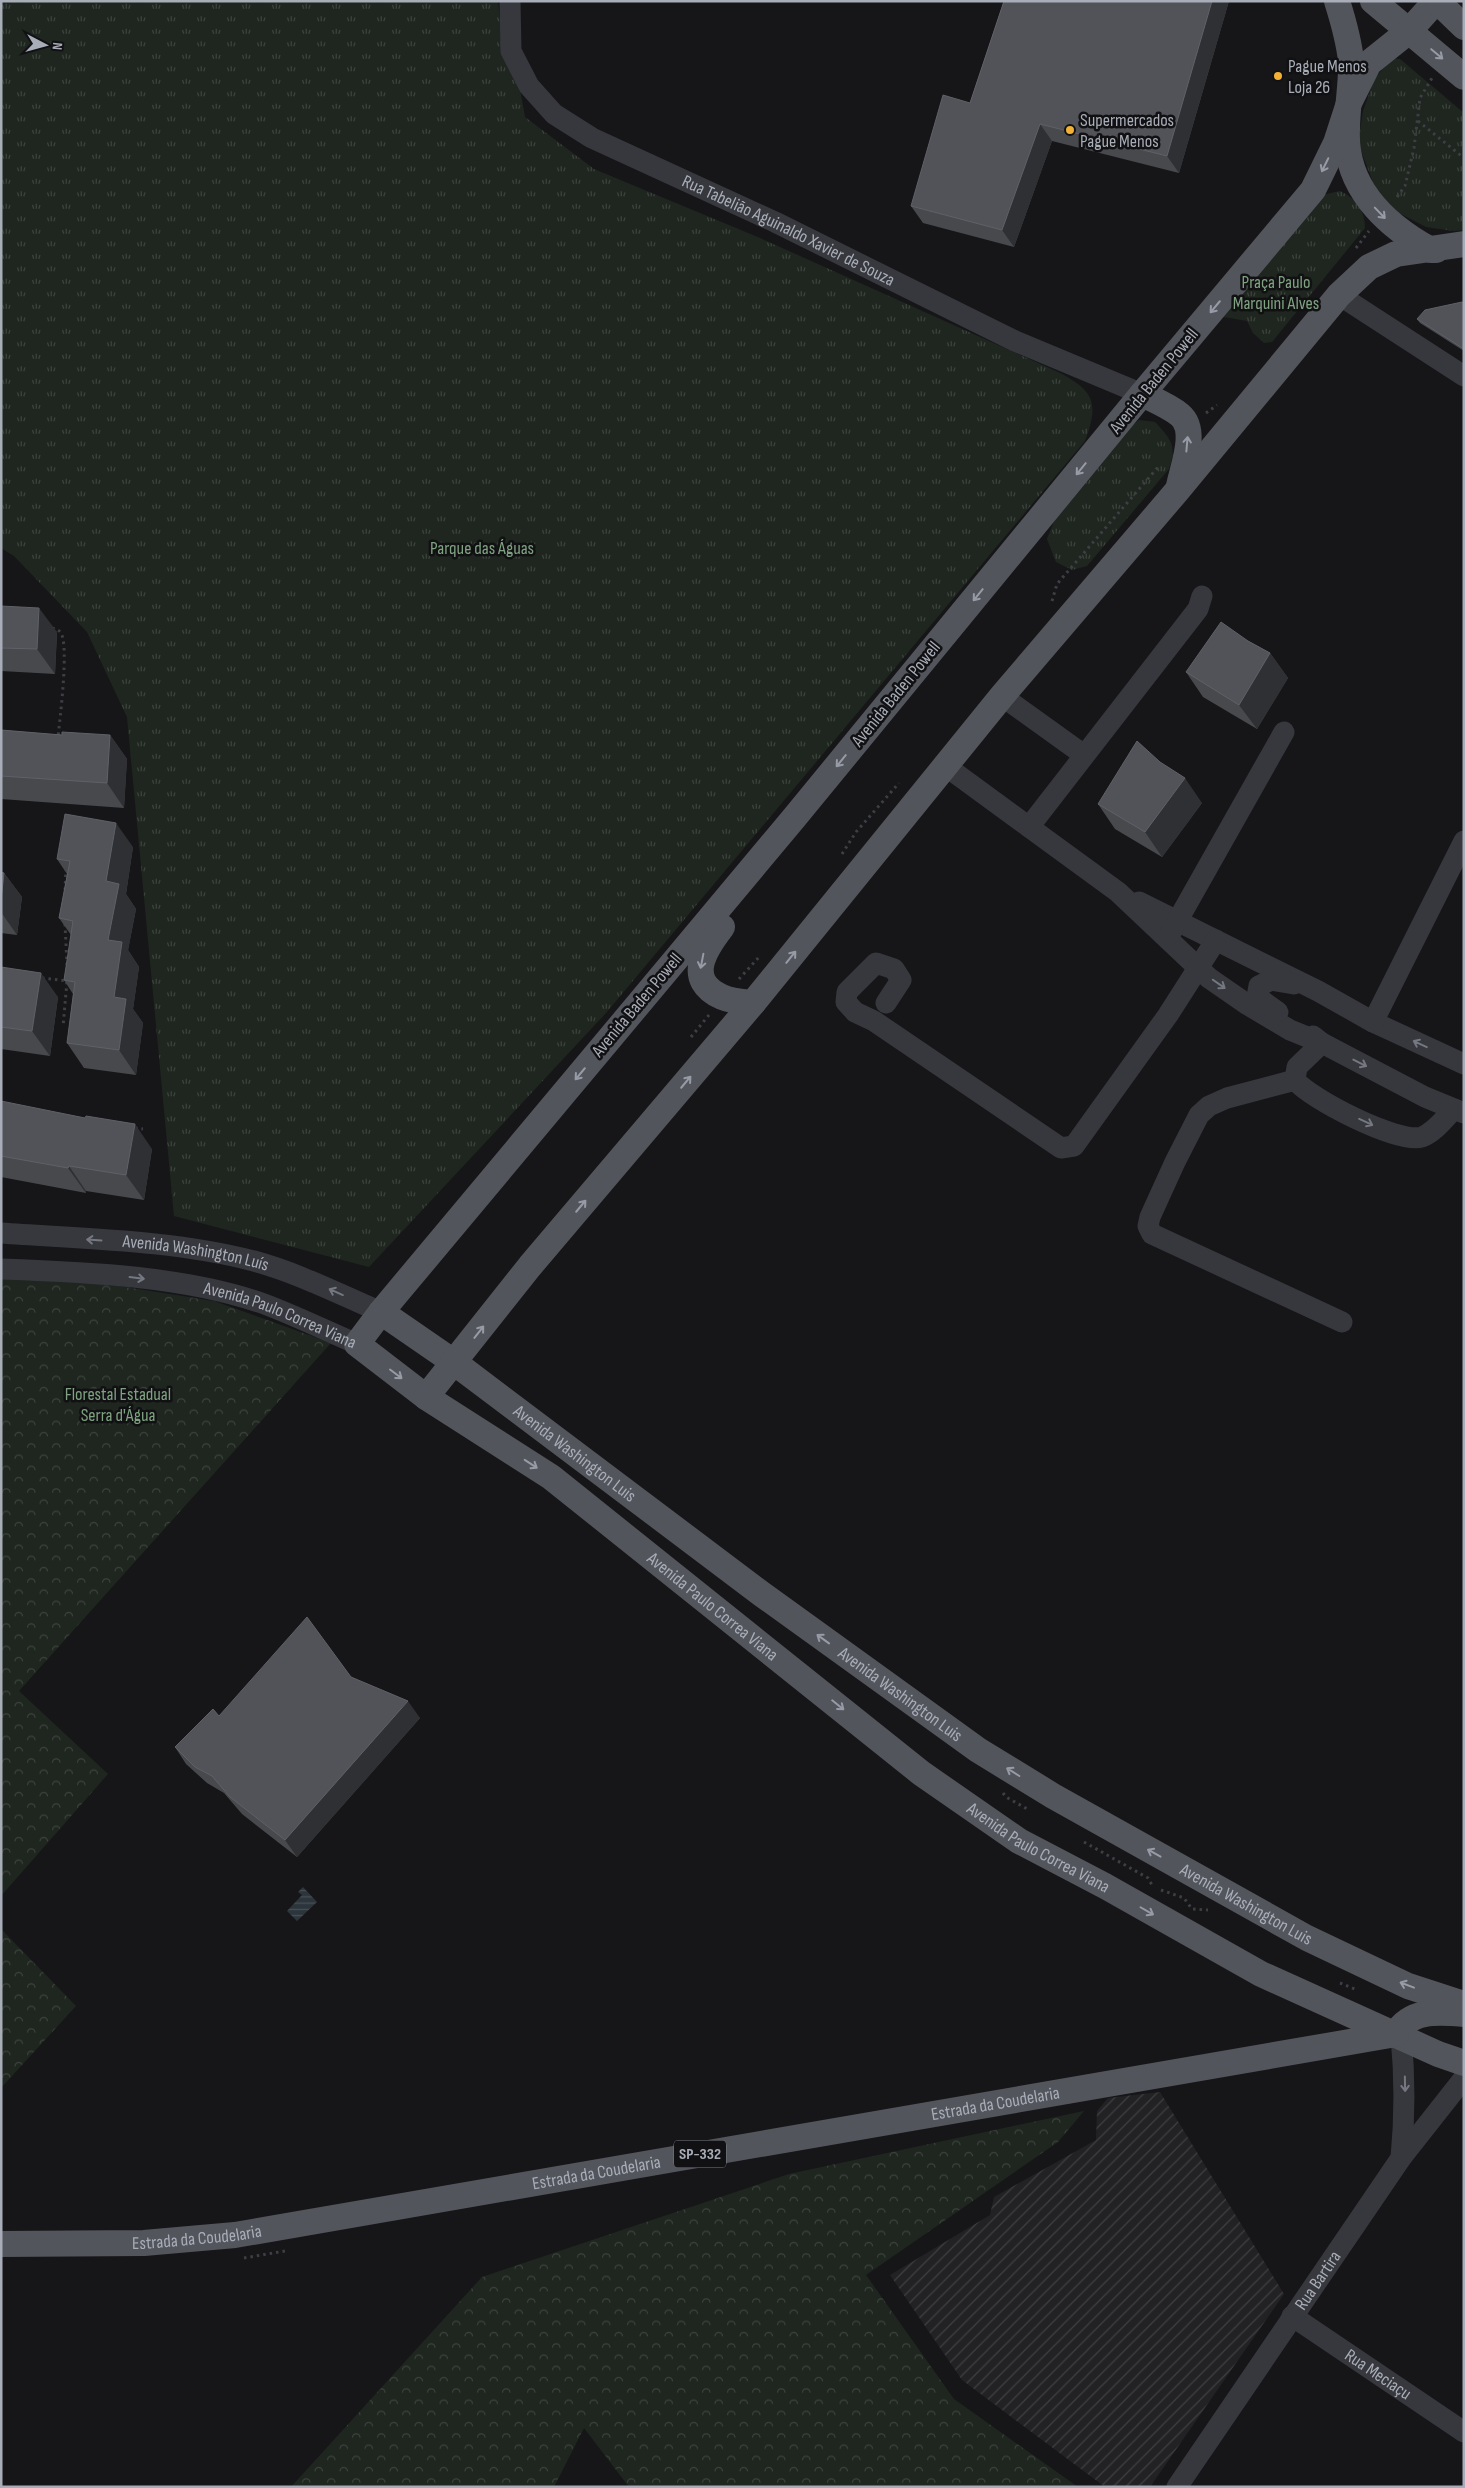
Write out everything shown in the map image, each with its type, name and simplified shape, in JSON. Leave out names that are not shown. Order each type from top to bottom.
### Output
[{"type":"main road","points":[[1337,1],[1351,61],[1346,131],[1349,156],[1365,197],[1405,236],[1431,250],[1464,250]]},
{"type":"main road","points":[[1373,1],[1464,77]]},
{"type":"main road","name":"Avenida Baden Powell","points":[[358,1344],[381,1312],[794,818],[1142,394],[1313,190],[1336,143],[1349,103],[1369,63],[1409,31],[1437,1]]},
{"type":"main road","points":[[1437,1],[1464,27]]},
{"type":"main road","points":[[426,1397],[530,1266],[752,1004],[947,767],[1002,696],[1177,491],[1339,295],[1369,267],[1396,254],[1464,244]]},
{"type":"main road","points":[[1142,394],[1180,415],[1188,426],[1186,454],[1177,491]]},
{"type":"main road","points":[[752,1004],[723,998],[706,985],[701,975],[700,962],[705,949],[765,871],[794,818]]},
{"type":"main road","name":"Avenida Washington Luis","points":[[381,1312],[454,1363],[763,1595],[978,1750],[1053,1796],[1307,1938],[1408,1986],[1464,2004]]},
{"type":"main road","name":"Avenida Paulo Correa Viana","points":[[358,1344],[426,1397],[551,1477],[921,1772],[1020,1841],[1105,1886],[1261,1974],[1334,1993],[1399,2035]]},
{"type":"main road","points":[[1302,2050],[1323,2038],[1330,2030],[1333,2018],[1334,1993]]},
{"type":"main road","points":[[1464,2014],[1438,2012],[1419,2016],[1401,2025],[1399,2035],[1464,2063]]},
{"type":"main road","name":"Estrada da Coudelaria","points":[[1,2244],[144,2243],[235,2235],[1302,2050],[1399,2035]]},
{"type":"street","name":"Rua Tabelião Aguinaldo Xavier de Souza","points":[[510,1],[511,51],[529,86],[554,114],[592,138],[775,222],[1015,341],[1142,394]]},
{"type":"street","points":[[1339,295],[1464,376]]},
{"type":"street","points":[[1028,827],[1198,610],[1202,596]]},
{"type":"street","points":[[1002,696],[1084,755]]},
{"type":"street","points":[[1173,930],[1284,732]]},
{"type":"street","points":[[947,767],[1173,930],[1198,967],[1209,978],[1248,1005],[1290,1030],[1322,1043],[1425,1097],[1459,1111]]},
{"type":"street","points":[[1373,1022],[1464,841]]},
{"type":"street","points":[[1173,930],[1216,940],[1318,991],[1373,1022],[1464,1064]]},
{"type":"street","points":[[886,1003],[901,980],[894,969],[876,963],[847,992],[846,1002],[855,1012],[874,1021],[1061,1148],[1074,1146],[1168,1015],[1216,940]]},
{"type":"street","points":[[1318,991],[1280,980],[1264,982],[1256,992],[1261,1002],[1322,1043]]},
{"type":"street","points":[[1322,1043],[1297,1066],[1295,1080],[1302,1089],[1321,1101],[1369,1124],[1402,1137],[1421,1137],[1459,1111]]},
{"type":"street","points":[[1295,1080],[1227,1098],[1209,1106],[1199,1116],[1174,1162],[1150,1217],[1148,1226],[1152,1234],[1342,1322]]},
{"type":"street","name":"Avenida Washington Luís","points":[[1,1233],[142,1244],[196,1250],[254,1261],[304,1278],[381,1312]]},
{"type":"street","name":"Avenida Paulo Correa Viana","points":[[1,1269],[81,1272],[171,1282],[232,1295],[266,1305],[358,1344]]},
{"type":"street","points":[[1399,2035],[1405,2079],[1405,2117],[1401,2158]]},
{"type":"street","name":"Rua Bartira","points":[[1177,2487],[1401,2158],[1464,2078]]},
{"type":"street","name":"Rua Meciaçu","points":[[1292,2316],[1464,2432]]},
{"type":"path","points":[[1353,251],[1405,186],[1418,121],[1420,98],[1444,60]]},
{"type":"path","points":[[1418,121],[1464,158]]},
{"type":"path","points":[[1188,433],[1192,426],[1219,404]]},
{"type":"path","points":[[1052,602],[1057,584],[1162,463]]},
{"type":"path","points":[[49,628],[56,629],[62,634],[65,650],[57,740],[64,742]]},
{"type":"path","points":[[837,862],[856,832],[901,782]]},
{"type":"path","points":[[65,895],[66,867]]},
{"type":"path","points":[[63,1027],[67,981],[65,914]]},
{"type":"path","points":[[687,1042],[761,954]]},
{"type":"path","points":[[39,978],[67,981]]},
{"type":"path","points":[[133,1128],[142,1129]]},
{"type":"path","points":[[1002,1791],[1006,1797],[1031,1812]]},
{"type":"path","points":[[1081,1840],[1148,1878],[1155,1890],[1169,1892],[1184,1898],[1192,1909],[1211,1910]]},
{"type":"path","points":[[1334,1993],[1362,1993]]},
{"type":"shaded area","points":[[303,1887],[317,1902],[297,1921],[287,1911],[302,1895],[298,1892]]},
{"type":"shaded area","points":[[1160,2092],[1284,2294],[1150,2487],[1105,2487],[962,2380],[890,2275],[990,2215],[994,2197],[1096,2140],[1097,2111],[1108,2098]]},
{"type":"green space","name":"Parque das Águas","points":[[1,1],[498,1],[503,51],[519,84],[525,117],[594,169],[760,238],[1058,372],[1080,385],[1091,399],[1092,417],[1085,441],[606,1013],[369,1267],[174,1216],[127,717],[87,632],[14,556],[1,548]]},
{"type":"green space","points":[[1391,58],[1400,59],[1464,113],[1464,230],[1454,231],[1426,227],[1391,209],[1378,195],[1358,143],[1363,111],[1374,80]]},
{"type":"green space","name":"Praça Paulo Marquini Alves","points":[[1340,191],[1355,201],[1363,216],[1365,228],[1272,342],[1264,343],[1253,333],[1247,321],[1218,316],[1322,195]]},
{"type":"green space","points":[[1139,420],[1155,422],[1169,438],[1172,454],[1169,469],[1087,566],[1072,570],[1056,562],[1047,539],[1057,514],[1126,431]]},
{"type":"green space","name":"Florestal Estadual Serra d'Água","points":[[1,1279],[100,1283],[214,1301],[331,1343],[19,1691],[108,1774],[1,1896]]},
{"type":"green space","points":[[1,1929],[76,2006],[1,2088]]},
{"type":"green space","points":[[1084,2111],[1058,2142],[866,2275],[954,2399],[1078,2487],[629,2487],[584,2428],[554,2487],[291,2487],[482,2277],[789,2174]]},
{"type":"building","name":"Supermercados Pague Menos","points":[[1004,1],[1212,1],[1167,156],[1040,124],[1002,230],[911,206],[943,95],[970,103]]},
{"type":"building","points":[[1464,303],[1464,349],[1417,319],[1425,310]]},
{"type":"building","points":[[1,606],[39,608],[37,649],[1,648]]},
{"type":"building","points":[[1221,622],[1248,641],[1270,653],[1239,705],[1186,672]]},
{"type":"building","points":[[1,730],[62,735],[62,732],[110,735],[107,783],[1,776]]},
{"type":"building","points":[[1137,741],[1160,762],[1185,778],[1145,832],[1098,804]]},
{"type":"building","points":[[65,814],[116,823],[106,881],[119,884],[108,940],[122,942],[114,997],[126,999],[119,1050],[67,1043],[75,982],[64,980],[73,921],[59,918],[70,861],[57,859]]},
{"type":"building","points":[[1,872],[4,873],[1,900]]},
{"type":"building","points":[[1,967],[41,973],[32,1031],[1,1027]]},
{"type":"building","points":[[1,1101],[85,1118],[86,1116],[135,1124],[126,1175],[69,1166],[68,1168],[1,1156]]},
{"type":"building","points":[[307,1617],[351,1677],[408,1701],[285,1840],[230,1797],[212,1776],[195,1767],[175,1747],[213,1709],[219,1716]]},
{"type":"place","name":"Pague Menos Loja 26","points":[[1278,76]]},
{"type":"place","name":"Supermercados Pague Menos","points":[[1070,130]]}]
